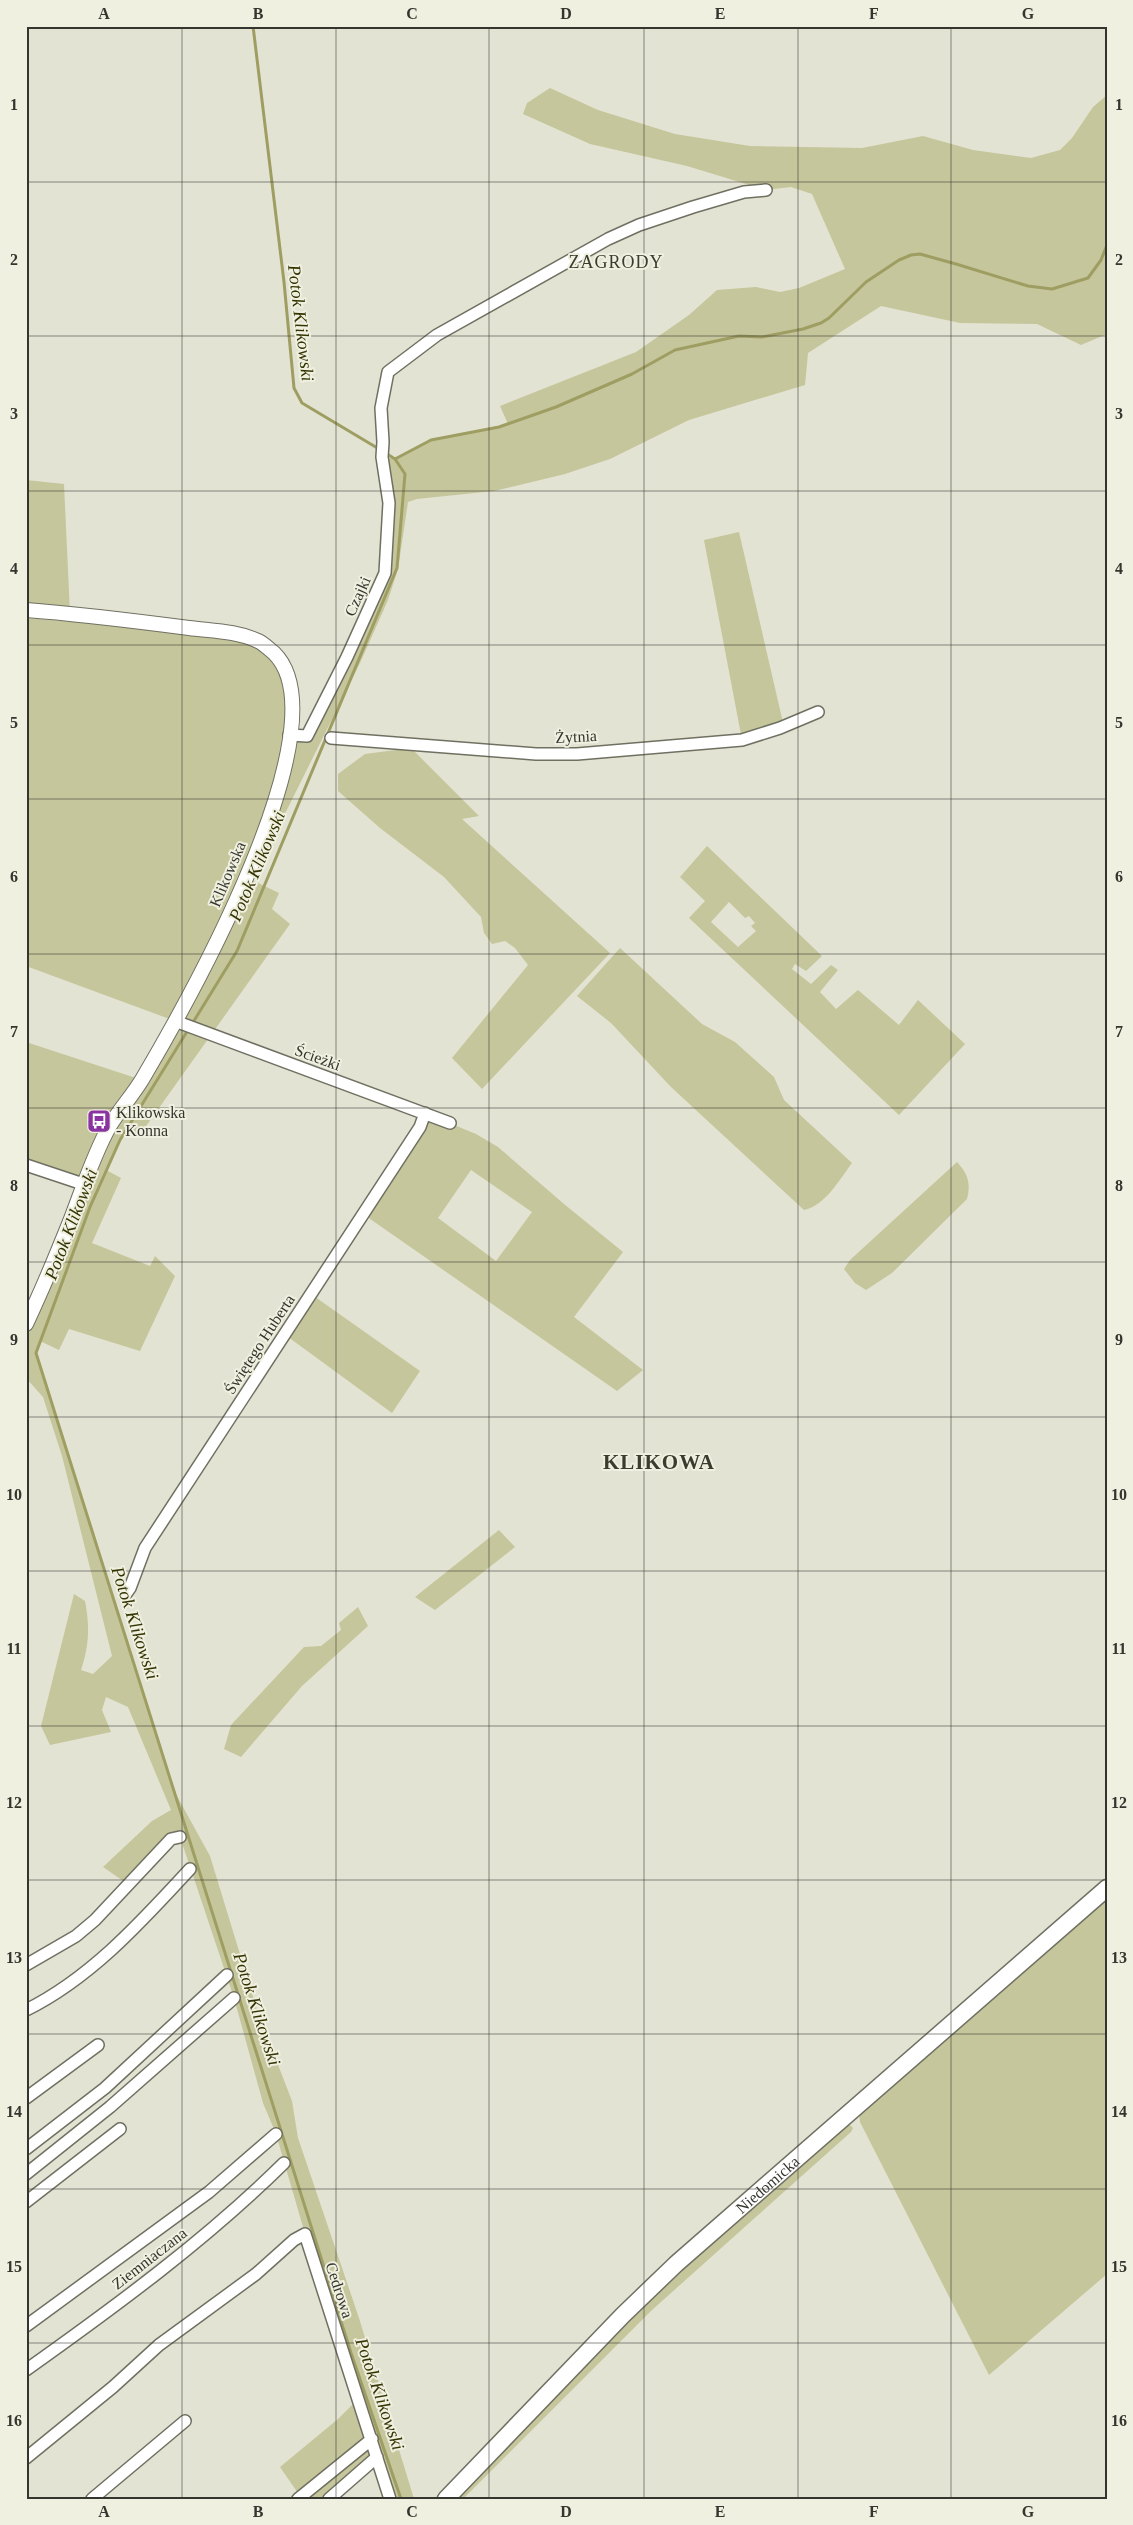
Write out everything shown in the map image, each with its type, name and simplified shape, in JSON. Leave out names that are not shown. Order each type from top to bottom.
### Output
[{"type":"main road","name":"Niedomicka","points":[[446,2499],[623,2315],[676,2264],[1107,1888]]},
{"type":"street","name":"Czajki","points":[[289,735],[307,736],[348,657],[385,573],[389,503],[382,457],[384,442],[380,408],[388,372],[437,334],[554,267],[639,225],[744,192],[766,190]]},
{"type":"street","name":"Klikowska","points":[[26,610],[93,615],[232,634],[258,641],[272,651],[283,664],[290,681],[293,699],[286,764],[272,815],[214,950],[186,1024],[142,1079],[109,1128],[83,1184],[56,1255],[26,1324]]},
{"type":"street","name":"Żytnia","points":[[331,738],[536,754],[577,754],[742,740],[780,728],[818,712]]},
{"type":"street","name":"Ścieżki","points":[[186,1024],[450,1123]]},
{"type":"street","name":"Świętego Huberta","points":[[125,1595],[130,1588],[145,1548],[420,1127],[425,1113]]},
{"type":"street","points":[[26,1165],[83,1184]]},
{"type":"street","points":[[26,1965],[76,1936],[96,1920],[171,1839],[180,1837]]},
{"type":"street","points":[[26,2010],[68,1987],[124,1937],[190,1869]]},
{"type":"street","points":[[26,2149],[105,2088],[226,1975]]},
{"type":"street","points":[[26,2174],[110,2108],[234,1998]]},
{"type":"street","points":[[26,2098],[98,2045]]},
{"type":"street","points":[[26,2202],[120,2129]]},
{"type":"street","name":"Ziemniaczana","points":[[26,2326],[209,2192],[276,2134]]},
{"type":"street","name":"Ziemniaczana","points":[[26,2370],[210,2231],[257,2190],[284,2163]]},
{"type":"street","name":"Cedrowa","points":[[26,2458],[107,2393],[160,2345],[256,2274],[294,2240],[305,2234],[390,2499]]},
{"type":"street","points":[[92,2499],[185,2421]]},
{"type":"street","points":[[298,2499],[372,2439]]},
{"type":"street","points":[[329,2499],[377,2457]]},
{"type":"green space","points":[[550,88],[598,110],[675,134],[750,146],[862,148],[923,136],[973,150],[1031,158],[1060,150],[1072,138],[1093,107],[1107,95],[1107,334],[1081,345],[1037,324],[960,323],[881,306],[808,353],[805,385],[689,420],[610,459],[565,474],[494,491],[417,499],[408,502],[398,569],[388,600],[360,663],[252,880],[279,893],[272,909],[290,924],[139,1136],[125,1129],[106,1170],[121,1178],[92,1243],[150,1266],[155,1256],[175,1276],[140,1351],[69,1329],[59,1350],[40,1341],[36,1353],[172,1787],[210,1856],[258,2013],[292,2101],[298,2138],[359,2318],[414,2499],[390,2499],[377,2457],[329,2499],[298,2499],[300,2496],[280,2467],[338,2419],[359,2398],[305,2234],[276,2134],[263,2103],[234,1998],[180,1837],[129,1885],[103,1867],[152,1821],[171,1810],[128,1707],[106,1697],[102,1710],[111,1732],[50,1745],[41,1726],[74,1594],[85,1601],[88,1619],[86,1653],[81,1670],[93,1674],[112,1656],[62,1456],[43,1397],[26,1378],[26,1324],[83,1184],[31,1167],[26,1180],[26,1042],[139,1079],[175,1021],[26,966],[26,618],[188,631],[257,644],[283,664],[289,735],[307,736],[385,573],[384,458],[395,458],[431,440],[508,424],[500,406],[636,352],[689,315],[717,290],[756,287],[780,292],[799,288],[845,269],[812,194],[791,187],[766,190],[687,166],[590,144],[523,114],[527,103]]},
{"type":"green space","points":[[26,480],[64,484],[70,613],[26,610]]},
{"type":"green space","points":[[739,532],[784,727],[742,740],[704,540]]},
{"type":"green space","points":[[411,748],[479,816],[462,819],[610,953],[482,1089],[452,1058],[528,965],[515,948],[505,941],[492,944],[484,933],[481,917],[444,877],[380,828],[338,791],[338,774],[365,754]]},
{"type":"green space","points":[[707,846],[822,956],[806,971],[795,964],[792,969],[811,984],[831,965],[838,970],[820,992],[836,1009],[858,990],[899,1025],[918,1000],[965,1044],[899,1115],[689,918],[705,901],[680,877]],"holes":[[[729,902],[745,918],[749,916],[755,923],[751,926],[756,931],[738,947],[711,922]]]},
{"type":"green space","points":[[620,948],[702,1024],[735,1042],[774,1077],[784,1100],[852,1163],[831,1191],[819,1203],[804,1210],[671,1087],[611,1023],[577,996]]},
{"type":"green space","points":[[425,1113],[476,1134],[498,1147],[623,1252],[574,1317],[643,1370],[617,1391],[363,1214]],"holes":[[[471,1170],[532,1212],[496,1261],[438,1218]]]},
{"type":"green space","points":[[957,1162],[968,1179],[967,1199],[892,1273],[866,1290],[855,1283],[844,1269],[850,1260]]},
{"type":"green space","points":[[311,1294],[420,1371],[392,1413],[284,1334]]},
{"type":"green space","points":[[499,1530],[515,1547],[435,1610],[415,1597]]},
{"type":"green space","points":[[358,1607],[368,1626],[302,1686],[241,1757],[224,1749],[231,1725],[304,1647],[321,1646],[341,1630],[339,1623]]},
{"type":"green space","points":[[1107,1899],[1107,2274],[989,2375],[860,2122],[859,2114]]},
{"type":"green space","points":[[849,2124],[853,2128],[851,2132],[652,2310],[463,2499],[454,2499],[646,2302]]},
{"type":"waterway","name":"Potok Klikowski","points":[[253,26],[284,282],[294,388],[302,403],[379,449]]},
{"type":"waterway","points":[[395,459],[431,440],[499,427],[556,407],[632,374],[675,350],[739,336],[762,337],[803,329],[821,323],[829,318],[866,282],[899,260],[911,255],[920,254],[1028,286],[1052,289],[1088,278],[1101,260],[1107,245]]},
{"type":"waterway","name":"Potok Klikowski","points":[[192,1024],[237,951],[397,568],[405,474],[395,459],[384,452]]},
{"type":"waterway","name":"Potok Klikowski","points":[[188,1030],[120,1140],[90,1207],[36,1353],[351,2353],[401,2499]]},
{"type":"place","name":"Klikowska - Konna","points":[[99,1121]]},
{"type":"district","name":"ZAGRODY","points":[[616,262]]},
{"type":"district","name":"KLIKOWA","points":[[659,1462]]}]
